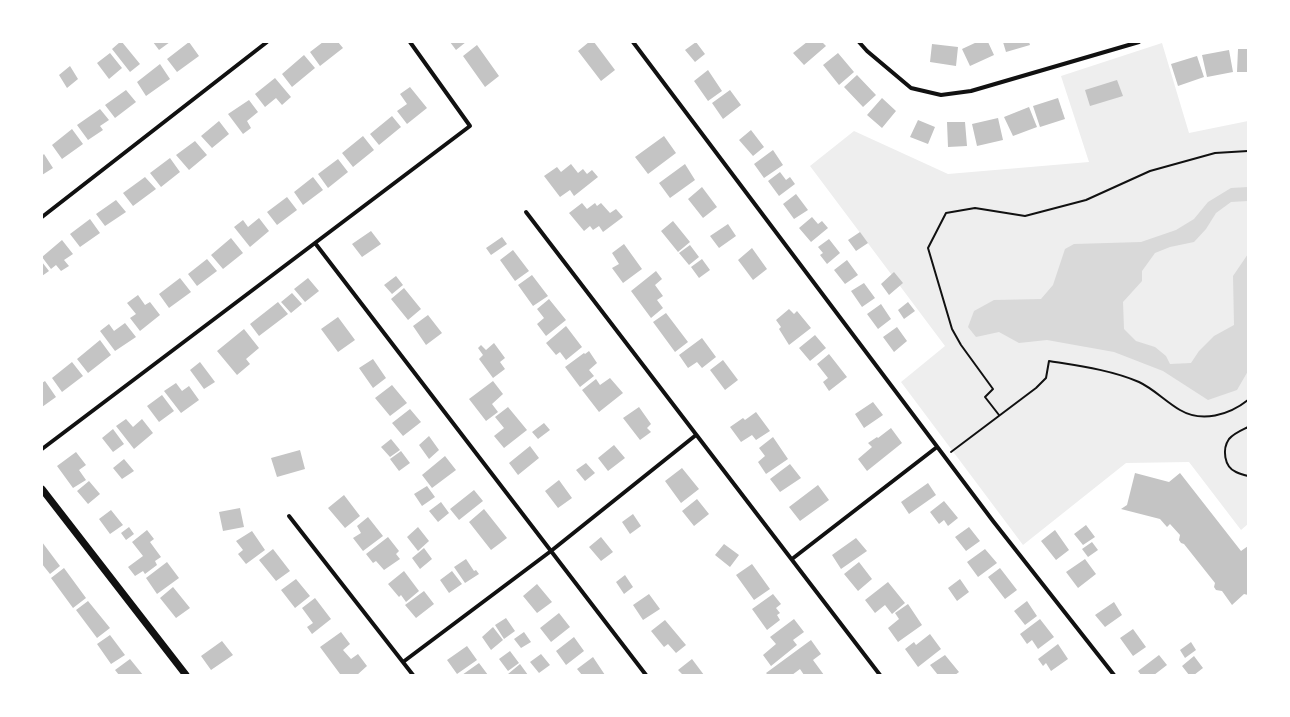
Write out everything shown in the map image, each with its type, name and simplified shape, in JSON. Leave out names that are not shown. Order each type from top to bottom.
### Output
[{"type":"street","points":[[42,217],[267,42]]},
{"type":"street","points":[[42,449],[470,126],[410,42]]},
{"type":"street","points":[[633,42],[993,521],[1114,675]]},
{"type":"street","points":[[859,42],[866,51],[912,88],[941,95],[971,91],[1138,42]]},
{"type":"street","points":[[526,212],[880,675]]},
{"type":"street","points":[[315,243],[646,675]]},
{"type":"street","points":[[404,662],[551,551],[696,435]]},
{"type":"street","points":[[792,559],[937,447]]},
{"type":"street","points":[[42,489],[186,675]]},
{"type":"street","points":[[289,516],[413,675]]},
{"type":"path","points":[[999,415],[985,397],[993,389],[961,345],[952,329],[928,248],[946,213],[975,208],[1025,216],[1086,200],[1150,171],[1215,153],[1248,152]]},
{"type":"path","points":[[945,456],[1036,388],[1046,378],[1050,361],[1100,369],[1139,382],[1180,410],[1193,416],[1205,417],[1222,414],[1240,406],[1248,400]]},
{"type":"path","points":[[1248,427],[1229,439],[1224,455],[1229,466],[1235,472],[1248,476]]},
{"type":"shaded area","points":[[1162,43],[1189,133],[1248,121],[1248,524],[1241,530],[1189,462],[1126,463],[1023,545],[901,382],[945,346],[810,166],[854,131],[948,174],[1089,162],[1061,76]]},
{"type":"shaded area","points":[[1248,187],[1248,201],[1231,202],[1216,213],[1206,229],[1194,242],[1170,247],[1155,253],[1142,271],[1142,281],[1123,302],[1124,329],[1136,341],[1155,347],[1166,356],[1170,364],[1191,363],[1199,351],[1214,336],[1234,325],[1233,276],[1248,254],[1248,371],[1237,390],[1208,400],[1163,371],[1114,352],[1047,340],[1019,343],[999,332],[976,337],[968,327],[974,311],[994,300],[1041,299],[1053,285],[1065,249],[1074,244],[1141,242],[1176,230],[1194,219],[1208,202],[1231,188]]},
{"type":"building","points":[[122,42],[140,64],[130,72],[112,49]]},
{"type":"building","points":[[153,42],[170,42],[159,50]]},
{"type":"building","points":[[189,42],[199,56],[177,72],[167,59]]},
{"type":"building","points":[[323,42],[338,42],[343,48],[320,66],[310,52]]},
{"type":"building","points":[[450,42],[466,42],[456,50]]},
{"type":"building","points":[[589,42],[594,42],[615,70],[601,81],[578,51]]},
{"type":"building","points":[[696,42],[705,54],[695,62],[685,50]]},
{"type":"building","points":[[807,42],[822,42],[826,46],[804,65],[793,53]]},
{"type":"building","points":[[977,42],[988,42],[994,55],[970,66],[962,49]]},
{"type":"building","points":[[1003,42],[1029,42],[1030,45],[1006,52]]},
{"type":"building","points":[[932,44],[958,47],[956,66],[930,62]]},
{"type":"building","points":[[477,45],[499,76],[485,87],[463,56]]},
{"type":"building","points":[[1238,49],[1248,49],[1248,72],[1237,72]]},
{"type":"building","points":[[1229,50],[1233,72],[1207,77],[1202,55]]},
{"type":"building","points":[[110,53],[122,68],[109,79],[97,63]]},
{"type":"building","points":[[838,53],[854,72],[839,85],[823,65]]},
{"type":"building","points":[[304,55],[315,68],[292,87],[282,74]]},
{"type":"building","points":[[1197,56],[1204,77],[1178,86],[1171,64]]},
{"type":"building","points":[[160,64],[170,79],[146,96],[137,82]]},
{"type":"building","points":[[70,66],[78,79],[67,88],[59,75]]},
{"type":"building","points":[[708,70],[722,91],[708,101],[694,81]]},
{"type":"building","points":[[857,75],[876,95],[863,107],[844,87]]},
{"type":"building","points":[[275,78],[291,97],[282,105],[276,98],[265,107],[255,94]]},
{"type":"building","points":[[1117,80],[1123,96],[1090,106],[1085,90]]},
{"type":"building","points":[[410,87],[427,108],[407,124],[397,111],[407,104],[400,94]]},
{"type":"building","points":[[126,90],[136,102],[115,118],[105,105]]},
{"type":"building","points":[[730,90],[741,105],[723,119],[712,103]]},
{"type":"building","points":[[882,98],[896,111],[882,128],[867,115]]},
{"type":"building","points":[[1058,98],[1065,119],[1040,127],[1033,106]]},
{"type":"building","points":[[249,100],[258,112],[247,121],[251,128],[243,134],[228,114]]},
{"type":"building","points":[[1029,107],[1037,127],[1013,136],[1004,117]]},
{"type":"building","points":[[100,109],[109,120],[100,126],[103,130],[88,140],[77,125]]},
{"type":"building","points":[[392,116],[401,127],[379,145],[370,134]]},
{"type":"building","points":[[998,118],[1003,140],[977,146],[972,124]]},
{"type":"building","points":[[918,120],[935,127],[928,144],[910,137]]},
{"type":"building","points":[[219,121],[229,134],[212,148],[201,136]]},
{"type":"building","points":[[947,122],[965,122],[967,146],[948,147]]},
{"type":"building","points":[[72,129],[83,144],[62,159],[52,145]]},
{"type":"building","points":[[751,130],[764,147],[753,156],[739,140]]},
{"type":"building","points":[[363,136],[374,150],[353,167],[342,153]]},
{"type":"building","points":[[664,136],[676,153],[648,174],[635,157]]},
{"type":"building","points":[[195,141],[207,155],[189,170],[176,155]]},
{"type":"building","points":[[773,150],[783,165],[764,178],[754,164]]},
{"type":"building","points":[[44,154],[53,168],[42,175],[42,156]]},
{"type":"building","points":[[170,158],[180,172],[161,187],[150,173]]},
{"type":"building","points":[[338,159],[348,172],[328,188],[318,174]]},
{"type":"building","points":[[571,164],[578,173],[583,169],[587,174],[592,170],[598,177],[574,196],[570,190],[560,197],[544,176],[557,167],[561,172]]},
{"type":"building","points":[[685,164],[695,180],[670,198],[659,183]]},
{"type":"building","points":[[780,172],[786,180],[790,177],[795,184],[779,196],[768,181]]},
{"type":"building","points":[[145,177],[156,189],[133,206],[123,193]]},
{"type":"building","points":[[313,177],[323,190],[303,205],[294,192]]},
{"type":"building","points":[[702,187],[717,207],[703,218],[688,199]]},
{"type":"building","points":[[796,194],[808,210],[794,219],[783,204]]},
{"type":"building","points":[[287,197],[297,210],[277,225],[267,212]]},
{"type":"building","points":[[116,200],[126,212],[105,226],[96,214]]},
{"type":"building","points":[[582,203],[587,209],[595,203],[597,206],[601,203],[610,213],[616,209],[623,217],[603,232],[599,226],[593,230],[590,226],[584,231],[569,213]]},
{"type":"building","points":[[812,217],[818,224],[822,221],[828,228],[811,242],[799,228]]},
{"type":"building","points":[[259,218],[269,231],[250,247],[234,227],[243,220],[248,227]]},
{"type":"building","points":[[90,219],[100,233],[80,247],[70,234]]},
{"type":"building","points":[[673,221],[690,242],[678,252],[661,231]]},
{"type":"building","points":[[728,224],[736,236],[719,248],[710,236]]},
{"type":"building","points":[[371,231],[381,244],[362,257],[352,244]]},
{"type":"building","points":[[860,232],[868,243],[856,251],[848,240]]},
{"type":"building","points":[[502,237],[507,244],[491,255],[486,248]]},
{"type":"building","points":[[231,238],[243,253],[223,269],[211,255]]},
{"type":"building","points":[[829,239],[840,253],[827,264],[820,255],[823,253],[818,247]]},
{"type":"building","points":[[62,240],[73,254],[64,260],[69,266],[61,271],[56,265],[51,269],[42,257]]},
{"type":"building","points":[[624,244],[642,269],[623,283],[612,268],[619,264],[612,253]]},
{"type":"building","points":[[690,245],[699,257],[689,265],[679,253]]},
{"type":"building","points":[[752,248],[767,269],[753,280],[738,260]]},
{"type":"building","points":[[513,250],[529,271],[515,281],[500,260]]},
{"type":"building","points":[[207,259],[217,271],[197,286],[188,274]]},
{"type":"building","points":[[702,259],[710,270],[699,278],[691,267]]},
{"type":"building","points":[[847,260],[858,275],[845,284],[834,270]]},
{"type":"building","points":[[42,262],[49,271],[42,276]]},
{"type":"building","points":[[656,271],[662,279],[655,285],[663,296],[657,300],[663,308],[651,318],[631,291]]},
{"type":"building","points":[[894,272],[903,283],[889,295],[881,284]]},
{"type":"building","points":[[532,275],[548,296],[533,306],[518,285]]},
{"type":"building","points":[[396,276],[403,285],[392,294],[384,285]]},
{"type":"building","points":[[180,278],[191,292],[169,308],[159,294]]},
{"type":"building","points":[[308,278],[319,291],[305,302],[294,289]]},
{"type":"building","points":[[864,283],[875,298],[862,307],[851,291]]},
{"type":"building","points":[[404,288],[421,309],[408,320],[391,299]]},
{"type":"building","points":[[292,293],[302,304],[291,313],[281,302]]},
{"type":"building","points":[[138,295],[145,305],[150,302],[160,315],[140,331],[130,318],[136,314],[127,303]]},
{"type":"building","points":[[549,299],[566,320],[546,336],[537,324],[544,318],[537,309]]},
{"type":"building","points":[[278,302],[288,314],[259,336],[250,324]]},
{"type":"building","points":[[908,302],[915,311],[904,319],[898,310]]},
{"type":"building","points":[[881,304],[891,319],[878,329],[867,314]]},
{"type":"building","points":[[789,309],[794,314],[797,311],[811,328],[789,345],[779,329],[781,327],[776,320]]},
{"type":"building","points":[[666,313],[688,342],[675,352],[653,322]]},
{"type":"building","points":[[428,315],[442,333],[426,345],[413,326]]},
{"type":"building","points":[[338,317],[355,340],[338,352],[321,329]]},
{"type":"building","points":[[125,323],[136,337],[115,351],[100,331],[109,324],[114,331]]},
{"type":"building","points":[[566,326],[582,347],[566,360],[560,352],[556,355],[546,343]]},
{"type":"building","points":[[897,327],[907,341],[894,352],[883,337]]},
{"type":"building","points":[[244,329],[259,348],[246,359],[250,364],[237,375],[217,351]]},
{"type":"building","points":[[815,335],[826,348],[810,361],[799,348]]},
{"type":"building","points":[[702,338],[716,357],[702,368],[697,362],[688,368],[679,355]]},
{"type":"building","points":[[100,340],[111,355],[88,373],[77,359]]},
{"type":"building","points":[[494,343],[505,358],[500,362],[505,369],[493,378],[479,359],[483,355],[478,348],[481,345],[486,350]]},
{"type":"building","points":[[589,351],[597,363],[589,370],[594,376],[580,387],[565,367]]},
{"type":"building","points":[[829,354],[847,377],[829,391],[823,382],[828,378],[817,364]]},
{"type":"building","points":[[373,359],[386,378],[373,388],[359,368]]},
{"type":"building","points":[[723,360],[738,380],[725,390],[710,370]]},
{"type":"building","points":[[72,362],[83,376],[62,392],[52,378]]},
{"type":"building","points":[[200,362],[215,382],[204,389],[190,370]]},
{"type":"building","points":[[610,378],[623,393],[599,412],[582,390],[596,379],[600,385]]},
{"type":"building","points":[[45,381],[56,397],[42,407],[42,383]]},
{"type":"building","points":[[493,381],[503,394],[492,404],[498,412],[486,421],[469,399]]},
{"type":"building","points":[[176,383],[182,391],[189,386],[199,400],[181,413],[164,391]]},
{"type":"building","points":[[392,385],[407,403],[390,416],[375,398]]},
{"type":"building","points":[[162,395],[174,411],[159,422],[147,406]]},
{"type":"building","points":[[873,402],[883,415],[864,428],[855,414]]},
{"type":"building","points":[[508,407],[527,430],[504,448],[494,436],[504,428],[495,417]]},
{"type":"building","points":[[639,407],[651,424],[647,428],[651,432],[640,440],[623,418]]},
{"type":"building","points":[[410,409],[421,422],[403,436],[392,423]]},
{"type":"building","points":[[756,412],[770,431],[756,440],[752,435],[741,442],[730,427],[743,418],[745,420]]},
{"type":"building","points":[[126,419],[133,427],[142,419],[153,433],[134,449],[116,426]]},
{"type":"building","points":[[544,423],[550,430],[538,439],[532,432]]},
{"type":"building","points":[[891,428],[902,443],[867,471],[858,459],[872,447],[868,443],[877,437],[878,438]]},
{"type":"building","points":[[113,429],[124,444],[113,452],[102,438]]},
{"type":"building","points":[[429,436],[439,450],[429,459],[419,445]]},
{"type":"building","points":[[773,437],[788,459],[766,474],[758,462],[765,456],[759,448]]},
{"type":"building","points":[[391,439],[400,450],[390,457],[381,447]]},
{"type":"building","points":[[614,445],[625,458],[608,471],[598,458]]},
{"type":"building","points":[[530,446],[539,458],[518,475],[509,463]]},
{"type":"building","points":[[300,450],[305,469],[277,477],[271,458]]},
{"type":"building","points":[[401,451],[410,463],[399,471],[390,459]]},
{"type":"building","points":[[76,452],[86,465],[79,470],[86,480],[73,488],[57,466]]},
{"type":"building","points":[[445,456],[456,470],[432,488],[422,475]]},
{"type":"building","points":[[124,459],[134,471],[122,479],[113,468]]},
{"type":"building","points":[[586,463],[595,473],[585,481],[576,470]]},
{"type":"building","points":[[790,464],[801,478],[780,492],[770,479]]},
{"type":"building","points":[[682,468],[699,489],[681,503],[665,481]]},
{"type":"building","points":[[1135,473],[1169,482],[1180,473],[1241,551],[1248,546],[1248,595],[1244,594],[1232,605],[1222,591],[1216,590],[1214,587],[1215,583],[1184,544],[1181,543],[1179,540],[1180,535],[1170,524],[1167,527],[1160,519],[1121,509],[1127,505]]},
{"type":"building","points":[[559,480],[572,498],[558,508],[545,491]]},
{"type":"building","points":[[89,481],[100,494],[88,504],[77,491]]},
{"type":"building","points":[[928,483],[936,495],[909,514],[901,502]]},
{"type":"building","points":[[818,485],[829,500],[800,521],[789,507]]},
{"type":"building","points":[[427,486],[435,497],[422,506],[414,494]]},
{"type":"building","points":[[474,490],[483,501],[459,520],[450,509]]},
{"type":"building","points":[[344,495],[360,516],[345,528],[328,508]]},
{"type":"building","points":[[697,499],[709,514],[694,526],[682,511]]},
{"type":"building","points":[[944,501],[958,518],[948,526],[944,520],[939,524],[930,512]]},
{"type":"building","points":[[441,502],[449,513],[438,522],[429,511]]},
{"type":"building","points":[[240,508],[244,527],[223,531],[219,512]]},
{"type":"building","points":[[484,509],[507,538],[491,550],[469,522]]},
{"type":"building","points":[[111,510],[123,525],[110,534],[99,519]]},
{"type":"building","points":[[633,514],[641,526],[630,534],[622,522]]},
{"type":"building","points":[[368,517],[383,536],[363,551],[353,538],[361,533],[357,526]]},
{"type":"building","points":[[1086,525],[1095,537],[1083,545],[1074,534]]},
{"type":"building","points":[[129,527],[134,534],[126,540],[121,533]]},
{"type":"building","points":[[418,527],[429,541],[418,551],[407,537]]},
{"type":"building","points":[[969,527],[980,541],[966,551],[955,537]]},
{"type":"building","points":[[147,530],[154,539],[150,542],[161,557],[155,561],[157,565],[145,574],[143,571],[135,576],[128,567],[143,556],[132,542]]},
{"type":"building","points":[[1055,530],[1069,550],[1056,560],[1041,541]]},
{"type":"building","points":[[252,531],[265,550],[246,564],[238,554],[243,550],[236,541]]},
{"type":"building","points":[[388,537],[399,551],[396,554],[400,559],[384,570],[376,561],[373,563],[366,554]]},
{"type":"building","points":[[601,537],[613,552],[601,561],[589,547]]},
{"type":"building","points":[[856,538],[867,551],[841,569],[832,555]]},
{"type":"building","points":[[42,542],[60,566],[50,574],[42,564]]},
{"type":"building","points":[[1092,542],[1098,550],[1088,557],[1082,549]]},
{"type":"building","points":[[724,544],[739,555],[730,567],[715,555]]},
{"type":"building","points":[[424,548],[432,559],[420,569],[412,558]]},
{"type":"building","points":[[273,549],[290,571],[276,581],[259,560]]},
{"type":"building","points":[[985,549],[997,563],[978,577],[967,562]]},
{"type":"building","points":[[466,559],[474,571],[476,570],[479,574],[465,583],[454,567]]},
{"type":"building","points":[[1085,559],[1096,574],[1078,588],[1066,572]]},
{"type":"building","points":[[167,562],[179,578],[157,594],[146,578]]},
{"type":"building","points":[[859,562],[872,579],[858,591],[844,574]]},
{"type":"building","points":[[752,564],[770,589],[754,600],[736,575]]},
{"type":"building","points":[[64,568],[86,598],[73,608],[51,578]]},
{"type":"building","points":[[1000,568],[1017,590],[1005,599],[988,577]]},
{"type":"building","points":[[404,571],[419,591],[406,602],[401,595],[399,597],[388,584]]},
{"type":"building","points":[[452,571],[462,584],[449,593],[440,580]]},
{"type":"building","points":[[625,575],[633,587],[624,594],[616,582]]},
{"type":"building","points":[[296,579],[310,596],[295,608],[281,590]]},
{"type":"building","points":[[960,579],[969,592],[957,601],[948,588]]},
{"type":"building","points":[[888,582],[905,603],[892,614],[885,605],[875,613],[865,600]]},
{"type":"building","points":[[537,584],[552,602],[537,613],[523,596]]},
{"type":"building","points":[[173,587],[190,608],[176,618],[160,598]]},
{"type":"building","points":[[424,591],[434,604],[416,618],[405,605]]},
{"type":"building","points":[[649,594],[660,609],[643,620],[633,605]]},
{"type":"building","points":[[773,594],[781,604],[776,608],[780,613],[777,615],[780,620],[767,630],[752,609]]},
{"type":"building","points":[[315,598],[331,619],[312,634],[307,627],[313,623],[302,608]]},
{"type":"building","points":[[88,601],[110,628],[97,638],[76,610]]},
{"type":"building","points":[[1027,601],[1037,616],[1025,625],[1014,611]]},
{"type":"building","points":[[1114,602],[1122,615],[1105,627],[1095,615]]},
{"type":"building","points":[[908,604],[922,625],[898,642],[888,628],[899,619],[895,613]]},
{"type":"building","points":[[559,613],[570,627],[551,642],[540,628]]},
{"type":"building","points":[[506,618],[515,631],[504,639],[495,625]]},
{"type":"building","points":[[794,619],[804,632],[793,640],[797,645],[771,666],[763,655],[776,644],[770,637]]},
{"type":"building","points":[[1040,619],[1054,637],[1038,649],[1032,640],[1027,644],[1020,634]]},
{"type":"building","points":[[665,620],[686,645],[676,653],[668,644],[664,647],[651,631]]},
{"type":"building","points":[[493,627],[503,640],[491,650],[482,637]]},
{"type":"building","points":[[1133,629],[1146,647],[1133,656],[1120,638]]},
{"type":"building","points":[[341,632],[350,644],[343,650],[351,659],[358,654],[367,666],[357,675],[338,675],[340,674],[320,647]]},
{"type":"building","points":[[524,632],[531,642],[521,648],[514,639]]},
{"type":"building","points":[[930,634],[941,649],[918,667],[905,649],[914,642],[916,645]]},
{"type":"building","points":[[110,635],[125,655],[111,664],[97,644]]},
{"type":"building","points":[[574,637],[584,651],[566,665],[556,651]]},
{"type":"building","points":[[811,640],[821,654],[813,660],[824,675],[804,675],[800,669],[792,675],[768,675],[766,673]]},
{"type":"building","points":[[222,641],[233,655],[211,670],[201,656]]},
{"type":"building","points":[[1191,642],[1196,650],[1185,658],[1180,650]]},
{"type":"building","points":[[1058,644],[1068,659],[1051,671],[1046,663],[1043,666],[1038,659]]},
{"type":"building","points":[[467,646],[477,660],[457,674],[447,660]]},
{"type":"building","points":[[510,651],[519,663],[508,671],[499,659]]},
{"type":"building","points":[[541,654],[550,665],[539,673],[530,662]]},
{"type":"building","points":[[945,655],[959,672],[955,675],[938,675],[930,665]]},
{"type":"building","points":[[1159,655],[1167,665],[1154,675],[1141,675],[1138,671]]},
{"type":"building","points":[[1194,656],[1203,668],[1194,675],[1189,675],[1182,666]]},
{"type":"building","points":[[593,657],[605,675],[582,675],[577,669]]},
{"type":"building","points":[[130,659],[143,675],[119,675],[115,670]]},
{"type":"building","points":[[692,659],[704,675],[683,675],[678,670]]},
{"type":"building","points":[[479,663],[488,675],[462,675]]},
{"type":"building","points":[[520,664],[528,675],[508,674]]}]
